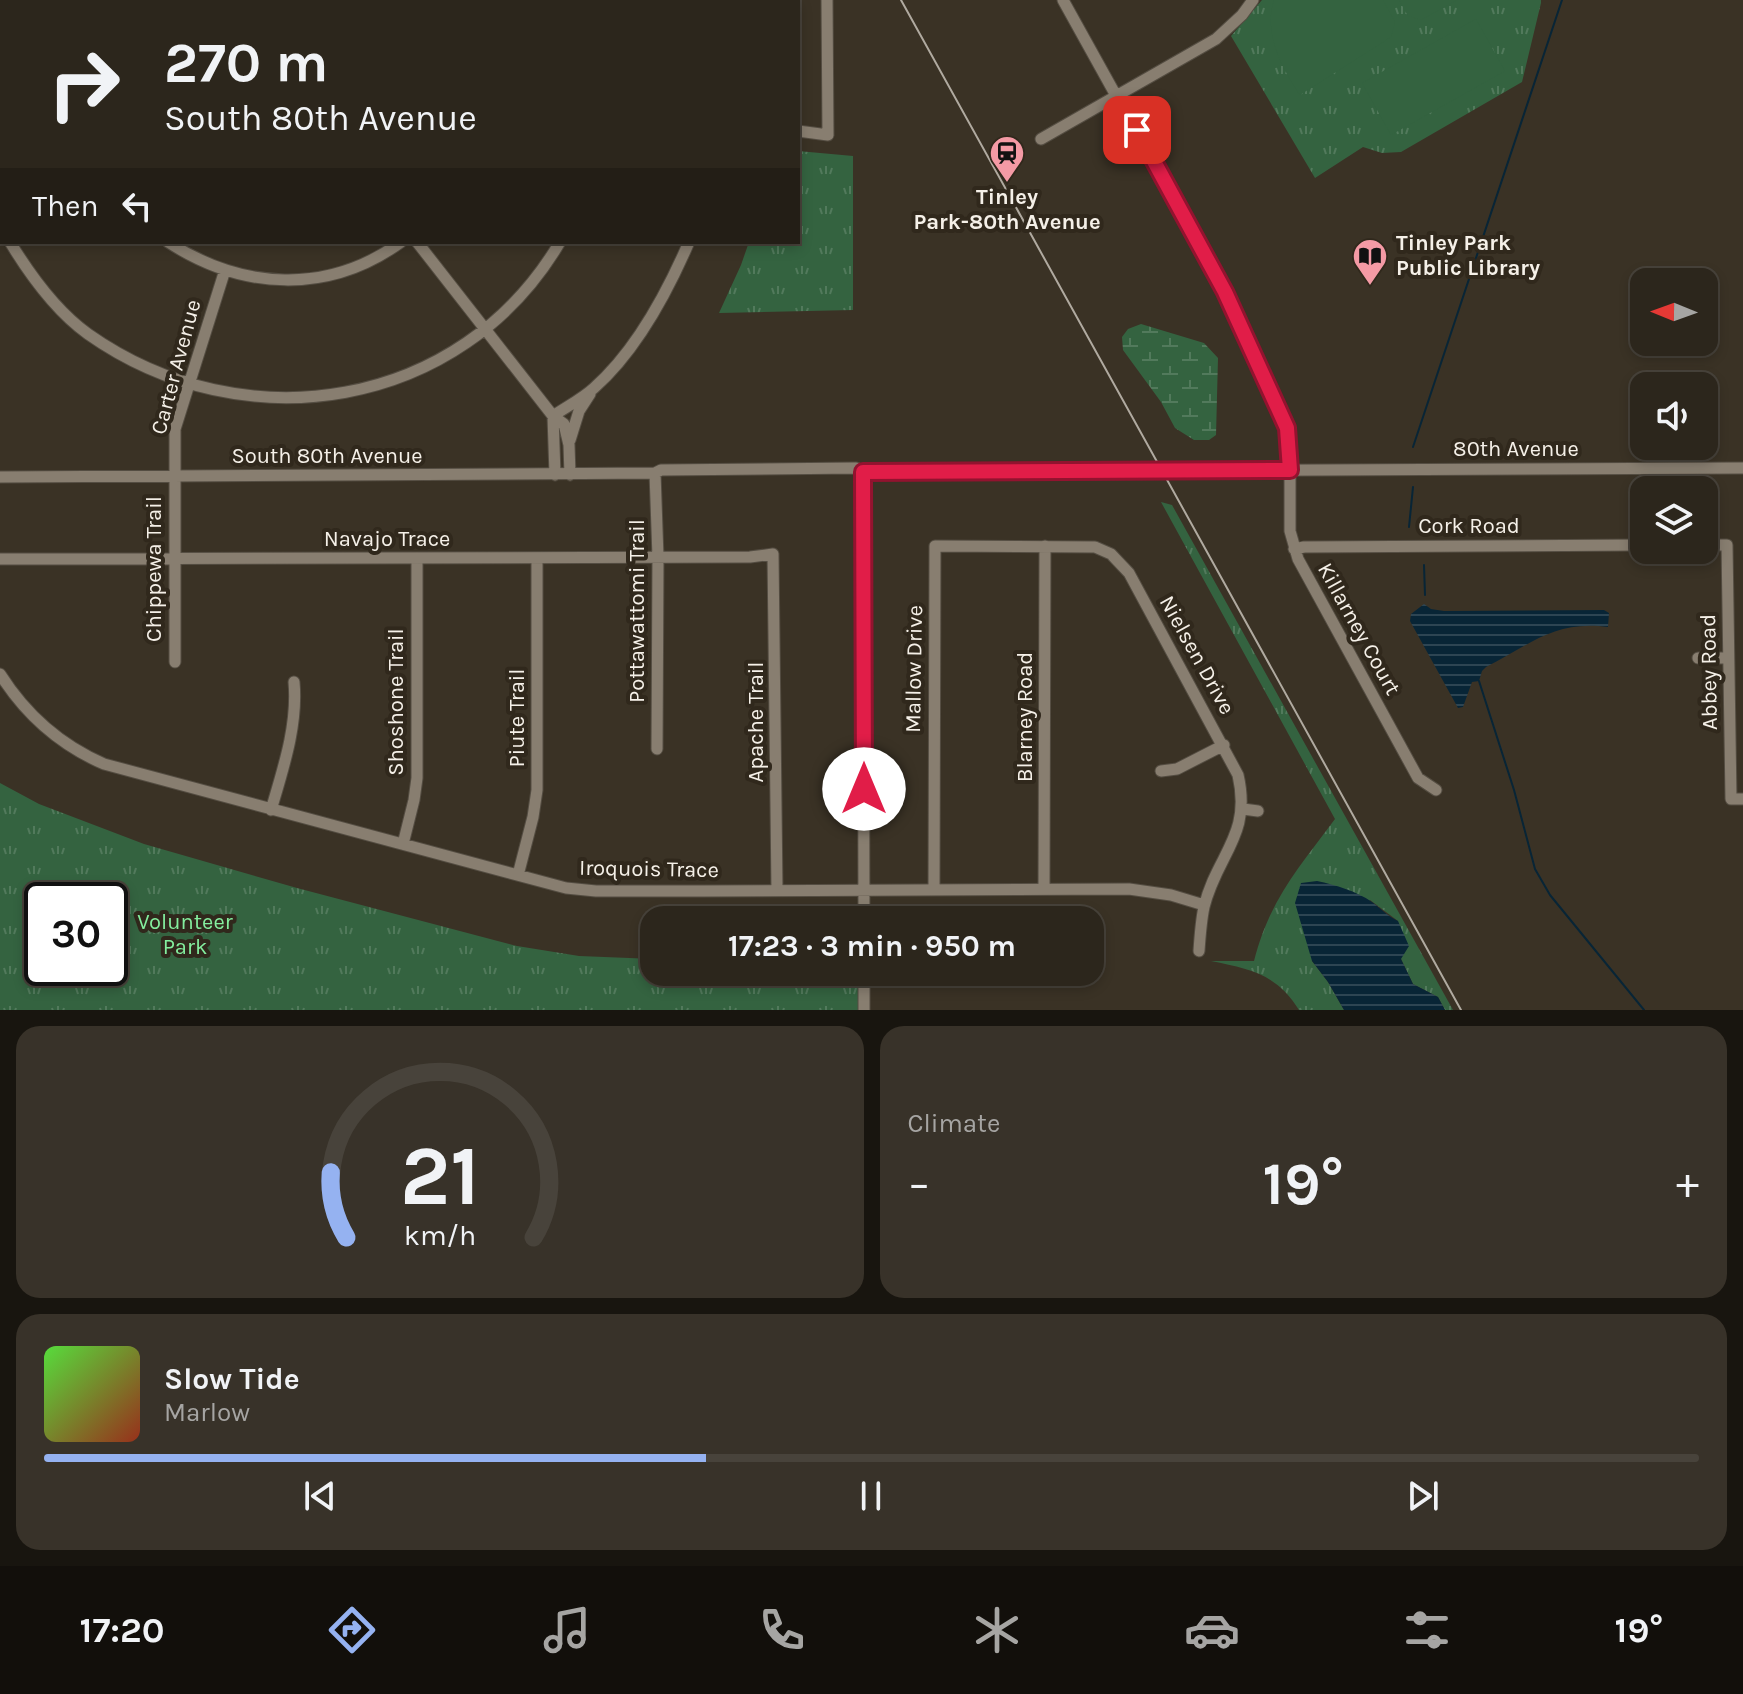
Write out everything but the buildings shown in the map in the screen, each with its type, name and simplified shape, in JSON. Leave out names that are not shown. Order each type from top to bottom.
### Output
[{"type":"street","points":[[800,131],[828,135],[827,0]]},
{"type":"street","name":"Killarney Court","points":[[1063,0],[1225,292],[1287,428],[1290,531],[1294,549],[1418,778],[1436,790]]},
{"type":"street","points":[[1041,139],[1216,39],[1253,0]]},
{"type":"street","points":[[11,244],[54,303],[86,333],[134,362],[190,385],[241,396],[277,399],[342,394],[420,369],[486,328],[524,291],[559,244]]},
{"type":"street","points":[[172,244],[225,270],[251,278],[272,280],[339,273],[364,264],[398,244]]},
{"type":"street","points":[[419,244],[553,416],[564,424],[569,445],[570,475]]},
{"type":"street","points":[[569,445],[579,411],[651,316],[688,244]]},
{"type":"street","name":"Carter Avenue","points":[[174,476],[175,429],[225,270]]},
{"type":"street","points":[[553,416],[593,389]]},
{"type":"street","points":[[553,416],[555,475]]},
{"type":"street","name":"South 80th Avenue","points":[[0,477],[570,475],[655,473],[661,470],[848,468],[863,472],[1290,470]]},
{"type":"street","name":"80th Avenue","points":[[1290,470],[1743,468]]},
{"type":"street","points":[[863,472],[864,906]]},
{"type":"street","name":"Pottawattomi Trail","points":[[655,473],[657,749]]},
{"type":"street","name":"Chippewa Trail","points":[[174,476],[175,662]]},
{"type":"street","name":"Cork Road","points":[[1294,549],[1630,545]]},
{"type":"street","name":"Abbey Road","points":[[1718,545],[1727,545],[1728,658],[1737,799]]},
{"type":"street","name":"Nielsen Drive","points":[[935,546],[1095,547],[1111,554],[1123,565],[1238,775],[1243,809],[1236,833],[1204,905],[1199,951]]},
{"type":"street","name":"Mallow Drive","points":[[934,889],[935,546]]},
{"type":"street","name":"Blarney Road","points":[[1044,889],[1045,546]]},
{"type":"street","name":"Navajo Trace","points":[[0,559],[750,557],[773,554]]},
{"type":"street","name":"Apache Trail","points":[[773,554],[777,890]]},
{"type":"street","name":"Shoshone Trail","points":[[403,844],[417,778],[417,558]]},
{"type":"street","name":"Piute Trail","points":[[518,875],[537,790],[537,558]]},
{"type":"street","points":[[1698,658],[1728,658]]},
{"type":"street","name":"Iroquois Trace","points":[[0,674],[24,708],[55,736],[89,757],[117,769],[585,890],[1129,889],[1171,895],[1204,905]]},
{"type":"street","points":[[271,810],[293,723],[296,702],[294,682]]},
{"type":"street","points":[[1161,771],[1177,769],[1224,745]]},
{"type":"street","points":[[1243,809],[1258,811]]},
{"type":"street","points":[[864,986],[864,1010]]},
{"type":"green space","points":[[1262,0],[1541,0],[1541,3],[1522,82],[1401,152],[1382,153],[1363,147],[1315,178],[1231,36]]},
{"type":"green space","points":[[1274,0],[1383,0],[1395,22],[1391,37],[1300,95],[1276,50],[1271,25]]},
{"type":"green space","points":[[1399,0],[1457,0],[1421,20],[1408,16]]},
{"type":"green space","points":[[1476,19],[1505,71],[1391,135],[1362,83]]},
{"type":"green space","points":[[800,151],[853,156],[853,310],[719,313],[748,244],[800,244]]},
{"type":"green space","points":[[1141,324],[1204,343],[1218,358],[1216,435],[1209,440],[1194,440],[1175,428],[1161,402],[1123,350],[1122,337],[1128,329]]},
{"type":"green space","points":[[1161,502],[1172,505],[1453,1010],[1445,1010],[1438,997],[1413,984],[1401,959],[1398,921],[1370,900],[1312,961],[1344,1010],[1299,1010],[1272,981],[1238,967],[1211,961],[1254,961],[1277,902],[1335,819]]},
{"type":"green space","name":"Volunteer Park","points":[[0,783],[39,804],[144,844],[297,888],[517,946],[579,956],[640,958],[640,986],[858,986],[859,1010],[0,1010]]},
{"type":"water","points":[[1424,604],[1431,609],[1444,611],[1604,610],[1609,613],[1608,627],[1573,627],[1530,642],[1486,667],[1479,681],[1472,682],[1463,707],[1458,708],[1410,621],[1411,614]]},
{"type":"water","points":[[1317,881],[1359,895],[1398,921],[1409,946],[1401,959],[1413,984],[1438,997],[1445,1010],[1344,1010],[1312,961],[1295,903],[1301,883]]},
{"type":"waterway","points":[[1413,447],[1562,0]]},
{"type":"waterway","points":[[1409,527],[1413,487]]},
{"type":"waterway","points":[[1424,565],[1425,595]]},
{"type":"waterway","points":[[1479,681],[1514,790],[1535,869],[1550,895],[1644,1010]]},
{"type":"railway","points":[[901,0],[1461,1010]]},
{"type":"place","name":"Tinley Park-80th Avenue","points":[[1007,184]]},
{"type":"place","name":"Tinley Park Public Library","points":[[1370,287]]},
{"type":"route","points":[[864,789],[863,472],[1290,470],[1287,428],[1225,292],[1137,130]]}]
